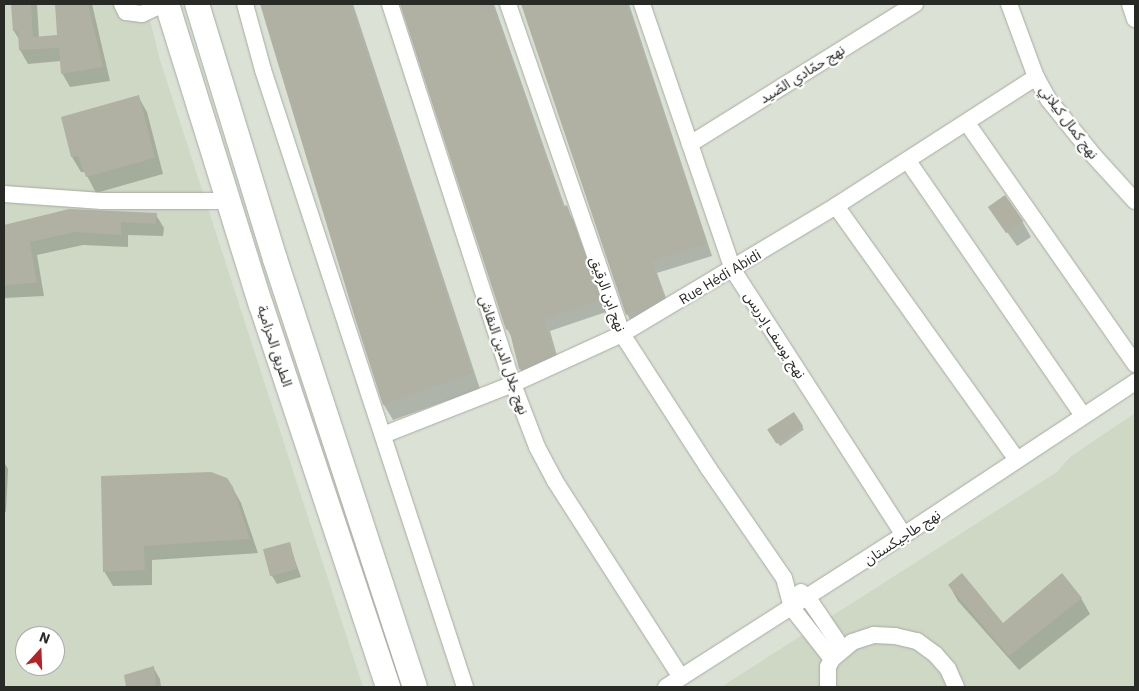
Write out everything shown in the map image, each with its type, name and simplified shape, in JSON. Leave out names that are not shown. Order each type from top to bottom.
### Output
[{"type":"highway","name":"الطريق الحزامية","points":[[165,4],[385,683]]},
{"type":"highway","name":"الطريق الحزامية","points":[[197,4],[272,250],[414,687]]},
{"type":"street","points":[[122,4],[126,12],[142,14],[165,4]]},
{"type":"street","points":[[245,4],[263,70],[465,687]]},
{"type":"street","name":"نهج جلال الدين النقاش","points":[[390,4],[513,384],[537,446],[555,481],[681,677]]},
{"type":"street","name":"نهج ابن الرقيق","points":[[508,4],[567,182],[622,334],[709,469],[784,578],[792,608]]},
{"type":"street","name":"نهج يوسف إدريس","points":[[642,4],[733,270],[904,536]]},
{"type":"street","name":"نهج حمّادي الصّيد","points":[[690,144],[915,4]]},
{"type":"street","name":"نهج كمال كيلاني","points":[[1009,4],[1036,77],[1048,100],[1135,201]]},
{"type":"street","points":[[1130,4],[1135,19]]},
{"type":"street","name":"Rue Hédi Abidi","points":[[382,435],[513,384],[622,334],[733,270],[908,161],[1036,77]]},
{"type":"street","points":[[967,123],[1135,364]]},
{"type":"street","points":[[908,161],[1083,416]]},
{"type":"street","points":[[4,194],[102,201],[228,201]]},
{"type":"street","points":[[836,206],[1017,460]]},
{"type":"street","name":"نهج طاجيكستان","points":[[666,687],[904,536],[1135,382]]},
{"type":"street","points":[[784,578],[808,598],[837,654]]},
{"type":"street","points":[[792,608],[837,654]]},
{"type":"street","points":[[828,687],[828,667],[837,654],[852,642],[874,635],[895,636],[917,641],[935,654],[948,669],[956,687]]},
{"type":"shaded area","points":[[4,4],[146,4],[160,60],[363,687],[4,687]]},
{"type":"shaded area","points":[[1135,413],[1135,687],[721,687],[1057,472],[1070,457]]},
{"type":"building","points":[[11,4],[31,4],[33,37],[57,35],[55,4],[88,4],[103,67],[61,74],[59,48],[19,50],[18,31],[13,31]]},
{"type":"building","points":[[260,4],[350,4],[472,373],[383,405]]},
{"type":"building","points":[[400,4],[492,4],[563,207],[567,205],[600,300],[544,319],[554,354],[524,368],[519,369],[509,329],[506,330]]},
{"type":"building","points":[[521,4],[627,4],[707,244],[652,261],[664,297],[647,307],[626,315]]},
{"type":"building","points":[[139,95],[155,158],[86,177],[78,156],[71,157],[61,117]]},
{"type":"building","points":[[1005,195],[1023,221],[1006,233],[988,207]]},
{"type":"building","points":[[69,209],[157,213],[156,224],[121,222],[121,235],[75,232],[30,242],[37,283],[4,285],[4,225]]},
{"type":"building","points":[[794,412],[803,426],[776,444],[767,429]]},
{"type":"building","points":[[211,472],[227,478],[233,487],[250,539],[144,546],[145,570],[103,572],[101,476]]},
{"type":"building","points":[[290,542],[297,569],[270,576],[263,549]]},
{"type":"building","points":[[962,573],[1003,623],[1062,573],[1082,598],[1009,656],[948,585]]},
{"type":"building","points":[[154,666],[156,687],[126,687],[124,675]]}]
